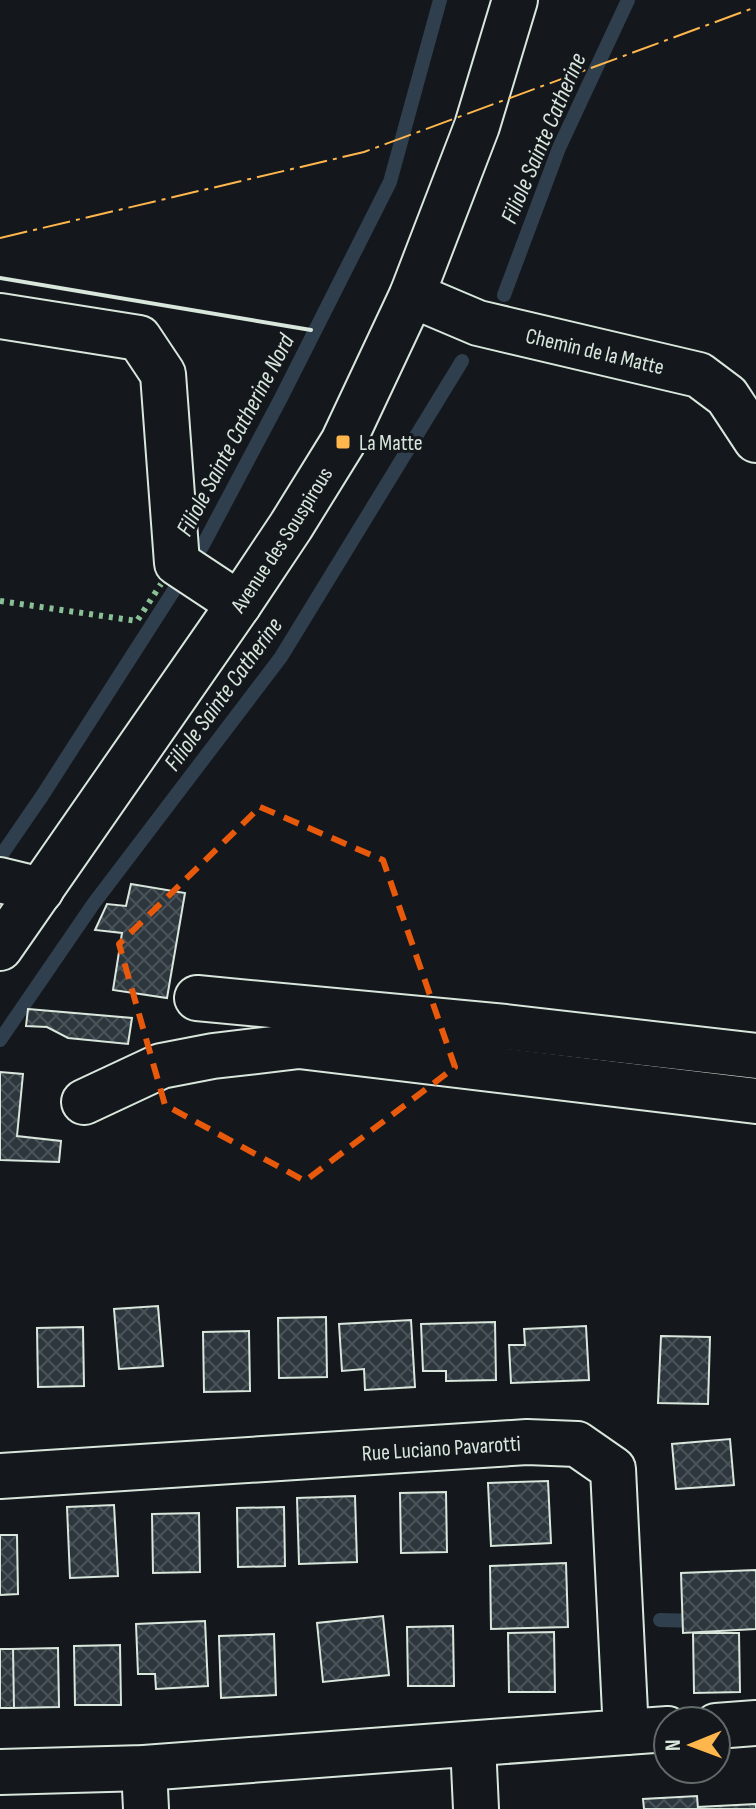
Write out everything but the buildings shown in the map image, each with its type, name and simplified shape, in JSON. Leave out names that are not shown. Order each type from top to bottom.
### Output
[{"type":"street","name":"Avenue des Souspirous","points":[[0,948],[20,885],[239,604],[343,442],[412,295],[477,126],[515,0]]},
{"type":"street","name":"Chemin de la Matte","points":[[412,295],[478,323],[699,375],[727,396],[756,440]]},
{"type":"street","points":[[0,316],[139,338],[163,374],[177,563],[239,604]]},
{"type":"street","points":[[197,998],[505,1027],[756,1056]]},
{"type":"street","points":[[84,1102],[161,1066],[213,1056],[299,1046],[756,1101]]},
{"type":"street","name":"Rue Luciano Pavarotti","points":[[0,1476],[527,1442],[577,1444],[613,1469],[647,1730],[473,1744],[145,1788],[0,1772]]},
{"type":"street","points":[[732,1725],[756,1723]]},
{"type":"street","points":[[473,1744],[476,1809]]},
{"type":"highlighted area","points":[[260,807],[383,860],[455,1067],[305,1181],[165,1105],[119,944]]},
{"type":"waterway","name":"Filiole Sainte Catherine Nord","points":[[0,857],[203,545],[281,398],[390,182],[440,0]]},
{"type":"waterway","name":"Filiole Sainte Catherine","points":[[504,295],[559,148],[628,0]]},
{"type":"waterway","name":"Filiole Sainte Catherine","points":[[0,1040],[94,903],[281,657],[462,361]]},
{"type":"waterway","points":[[660,1620],[700,1621]]},
{"type":"hedge","points":[[0,601],[137,621],[161,584]]},
{"type":"wall","points":[[0,278],[311,330]]},
{"type":"power","points":[[0,238],[364,152],[756,7]]},
{"type":"place","name":"La Matte","points":[[343,442]]}]
